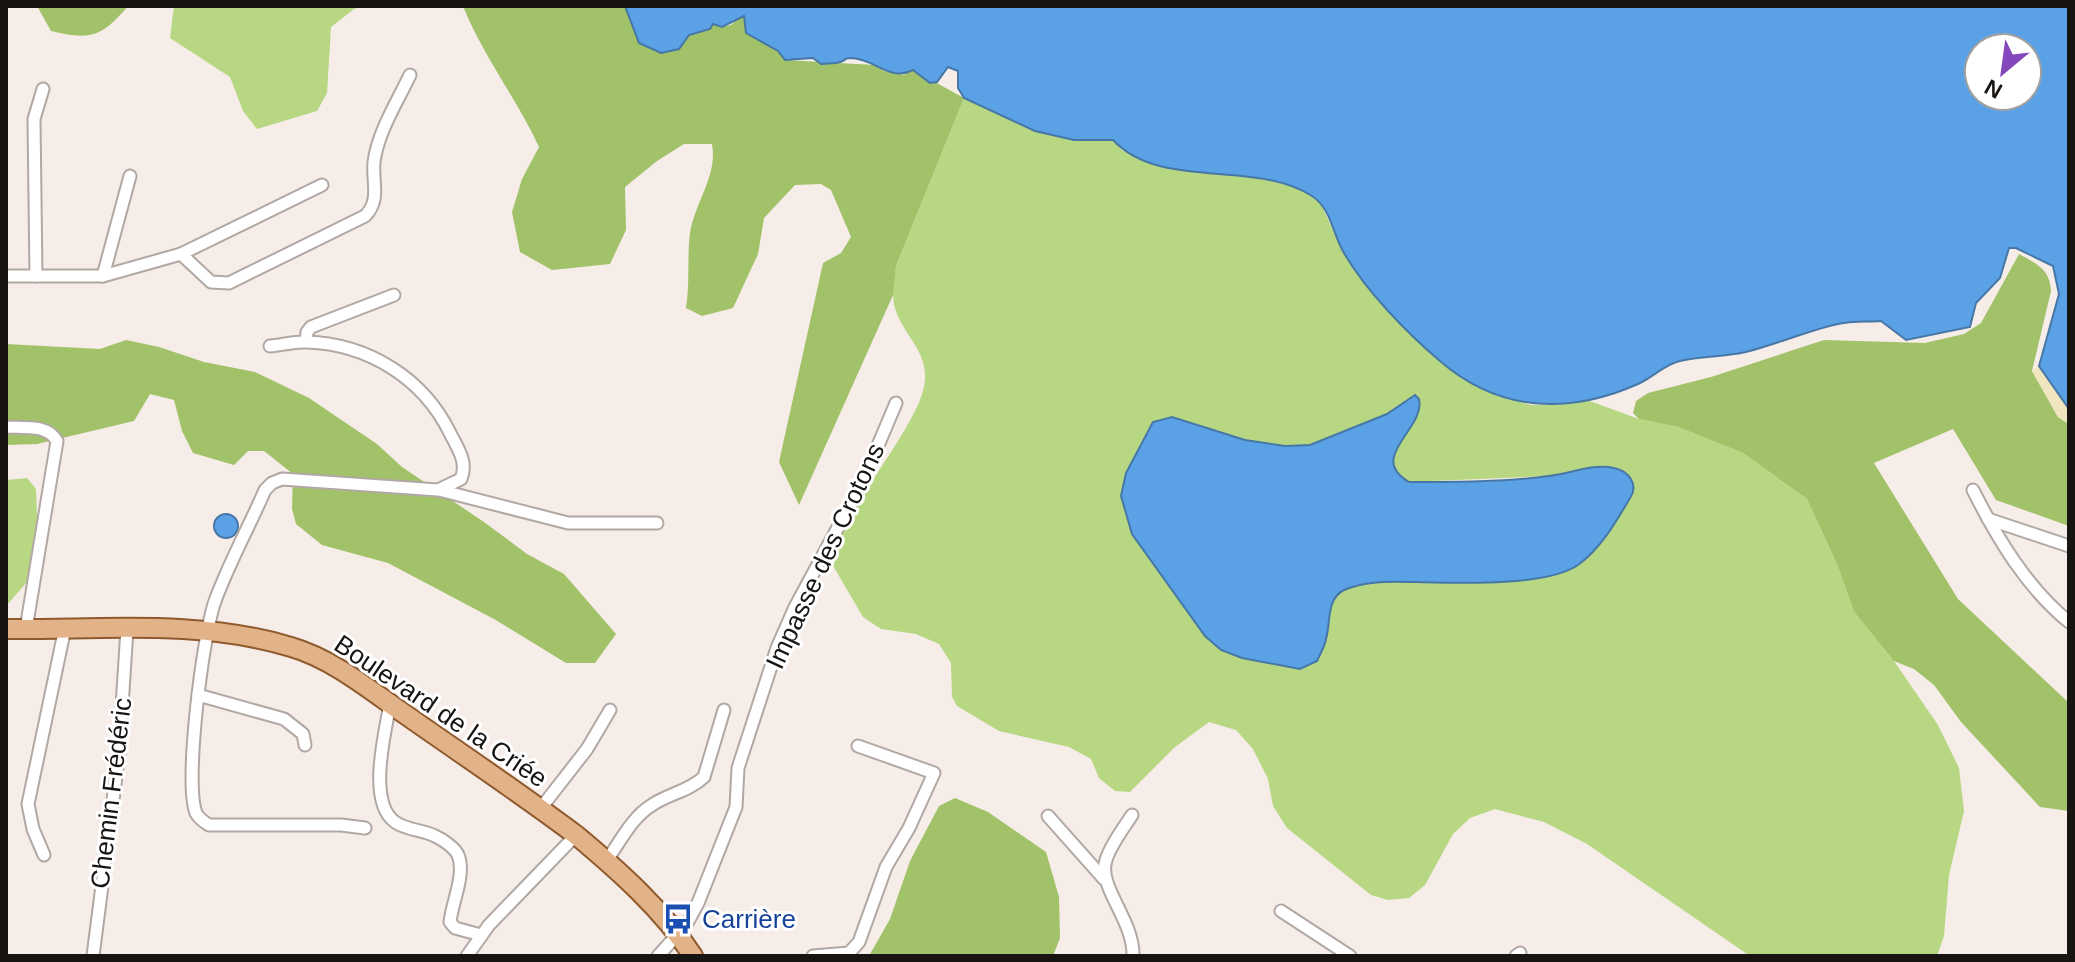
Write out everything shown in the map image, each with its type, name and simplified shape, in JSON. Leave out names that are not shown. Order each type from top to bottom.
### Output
[{"type":"main road","name":"Boulevard de la Criée","points":[[6,629],[206,631],[263,639],[295,648],[328,664],[390,704],[576,835],[607,860],[678,933],[693,956]]},
{"type":"street","points":[[181,254],[211,282],[229,283],[365,216],[376,200],[374,164],[377,148],[410,75]]},
{"type":"street","points":[[36,276],[34,119],[43,89]]},
{"type":"street","points":[[103,276],[130,176]]},
{"type":"street","points":[[6,276],[103,276],[181,254],[322,185]]},
{"type":"street","points":[[306,341],[311,327],[394,295]]},
{"type":"street","points":[[270,346],[306,341],[362,352],[379,359],[415,385],[437,409],[463,460],[465,470],[461,479],[438,490]]},
{"type":"street","name":"Impasse des Crotons","points":[[658,956],[698,903],[736,807],[738,768],[777,648],[795,607],[863,481],[896,403]]},
{"type":"street","points":[[6,427],[44,429],[52,433],[57,441],[26,629]]},
{"type":"street","points":[[365,828],[341,825],[209,825],[195,811],[192,779],[206,631],[215,601],[265,490],[282,479],[438,490],[568,523],[657,523]]},
{"type":"street","points":[[1973,490],[1988,519],[2043,600],[2069,622]]},
{"type":"street","points":[[1988,519],[2069,546]]},
{"type":"street","points":[[44,855],[33,829],[28,804],[65,628]]},
{"type":"street","name":"Chemin Frédéric","points":[[93,956],[119,753],[127,629]]},
{"type":"street","points":[[198,695],[284,719],[303,734],[305,745]]},
{"type":"street","points":[[390,704],[380,772],[382,804],[388,816],[398,825],[442,839],[458,854],[460,869],[450,922],[455,928],[481,935]]},
{"type":"street","points":[[541,808],[587,749],[610,710]]},
{"type":"street","points":[[607,860],[639,815],[653,804],[696,784],[704,777],[724,710]]},
{"type":"street","points":[[813,956],[849,953],[859,942],[886,867],[909,828],[934,773],[858,746]]},
{"type":"street","points":[[1104,879],[1107,857],[1132,815]]},
{"type":"street","points":[[1048,816],[1104,879],[1128,926],[1133,956]]},
{"type":"street","points":[[467,956],[481,935],[576,835]]},
{"type":"street","points":[[1281,911],[1350,956]]},
{"type":"green space","points":[[37,6],[128,6],[102,30],[94,34],[76,35],[51,31]]},
{"type":"green space","points":[[174,6],[365,6],[354,9],[331,27],[327,93],[317,111],[257,129],[243,111],[230,77],[170,38]]},
{"type":"green space","points":[[463,6],[625,6],[639,43],[679,49],[689,35],[713,24],[722,27],[731,25],[744,16],[748,34],[778,51],[785,60],[875,65],[884,71],[904,75],[913,70],[964,98],[896,266],[893,295],[799,505],[779,462],[823,263],[841,253],[851,237],[831,190],[821,184],[795,185],[764,218],[758,254],[733,308],[702,316],[686,308],[690,233],[712,167],[712,144],[684,144],[625,187],[626,230],[610,264],[552,270],[520,252],[512,212],[522,179],[539,147]]},
{"type":"green space","points":[[964,98],[1074,140],[1113,140],[1123,151],[1299,188],[1320,202],[1343,252],[1366,285],[1439,361],[1463,379],[1498,396],[1531,405],[1559,405],[1587,400],[1639,419],[1678,427],[1743,453],[1807,499],[1837,564],[1854,612],[1894,661],[1938,725],[1959,768],[1964,811],[1949,875],[1944,936],[1937,956],[1750,956],[1587,844],[1544,822],[1495,809],[1470,818],[1453,834],[1425,885],[1409,898],[1388,900],[1371,895],[1287,828],[1273,806],[1268,779],[1253,749],[1236,730],[1209,722],[1175,747],[1130,792],[1115,791],[1099,778],[1091,759],[1069,747],[999,731],[957,706],[952,697],[951,663],[939,644],[916,634],[881,629],[863,617],[832,564],[853,511],[907,425],[924,387],[922,360],[895,308],[896,266]],"holes":[[[1415,396],[1415,421],[1397,445],[1393,466],[1398,476],[1409,482],[1549,476],[1584,469],[1472,583],[1383,582],[1350,587],[1340,592],[1333,601],[1326,639],[1172,417],[1245,440],[1285,446],[1310,445],[1387,414]]]},
{"type":"green space","points":[[2019,254],[2041,268],[2050,284],[2032,371],[2058,417],[2069,424],[2069,526],[1996,500],[1953,429],[1874,463],[1958,599],[2069,703],[2069,811],[2040,807],[1961,722],[1934,685],[1914,669],[1894,661],[1854,612],[1837,564],[1807,499],[1743,453],[1678,427],[1639,419],[1633,413],[1636,401],[1648,393],[1711,377],[1824,340],[1925,343],[1964,334],[1981,323]]},
{"type":"green space","points":[[126,340],[204,362],[255,372],[309,398],[527,554],[564,574],[616,634],[595,663],[566,663],[494,619],[388,563],[322,545],[296,524],[292,509],[293,474],[264,451],[248,451],[234,465],[193,453],[182,431],[174,400],[150,394],[134,421],[37,444],[6,445],[6,344],[100,349]]},
{"type":"green space","points":[[27,478],[36,489],[37,517],[27,582],[6,606],[6,480]]},
{"type":"green space","points":[[955,798],[988,812],[1046,852],[1059,897],[1060,938],[1053,956],[869,956],[890,919],[910,861],[939,806]]},
{"type":"sand","points":[[2039,366],[2069,409],[2069,424],[2058,417],[2032,371]]},
{"type":"water","points":[[625,6],[2069,6],[2069,409],[2039,366],[2059,294],[2053,266],[2016,248],[2009,248],[2000,278],[1976,303],[1970,327],[1906,340],[1881,321],[1843,323],[1746,352],[1674,363],[1643,381],[1586,401],[1535,403],[1510,399],[1486,390],[1463,378],[1427,350],[1364,282],[1340,246],[1328,215],[1318,201],[1289,185],[1156,165],[1133,156],[1113,140],[1074,140],[1035,131],[964,98],[958,88],[958,71],[948,67],[937,82],[930,83],[913,70],[890,72],[860,59],[847,58],[838,63],[821,64],[813,58],[785,60],[778,51],[746,33],[744,16],[722,27],[713,24],[710,29],[689,35],[679,49],[661,53],[639,43]]},
{"type":"water","points":[[1415,395],[1419,399],[1419,410],[1400,442],[1393,463],[1397,472],[1409,482],[1514,479],[1606,467],[1628,475],[1633,484],[1633,493],[1594,551],[1578,565],[1563,572],[1500,582],[1389,582],[1352,587],[1334,599],[1325,642],[1317,661],[1300,669],[1242,658],[1221,650],[1205,636],[1132,534],[1121,496],[1126,473],[1153,422],[1172,417],[1245,440],[1285,446],[1310,445],[1387,414]]},
{"type":"water","points":[[226,514],[234,518],[238,526],[234,534],[226,538],[218,534],[214,526],[218,518]]},
{"type":"place","name":"Carrière","points":[[678,919]]}]
